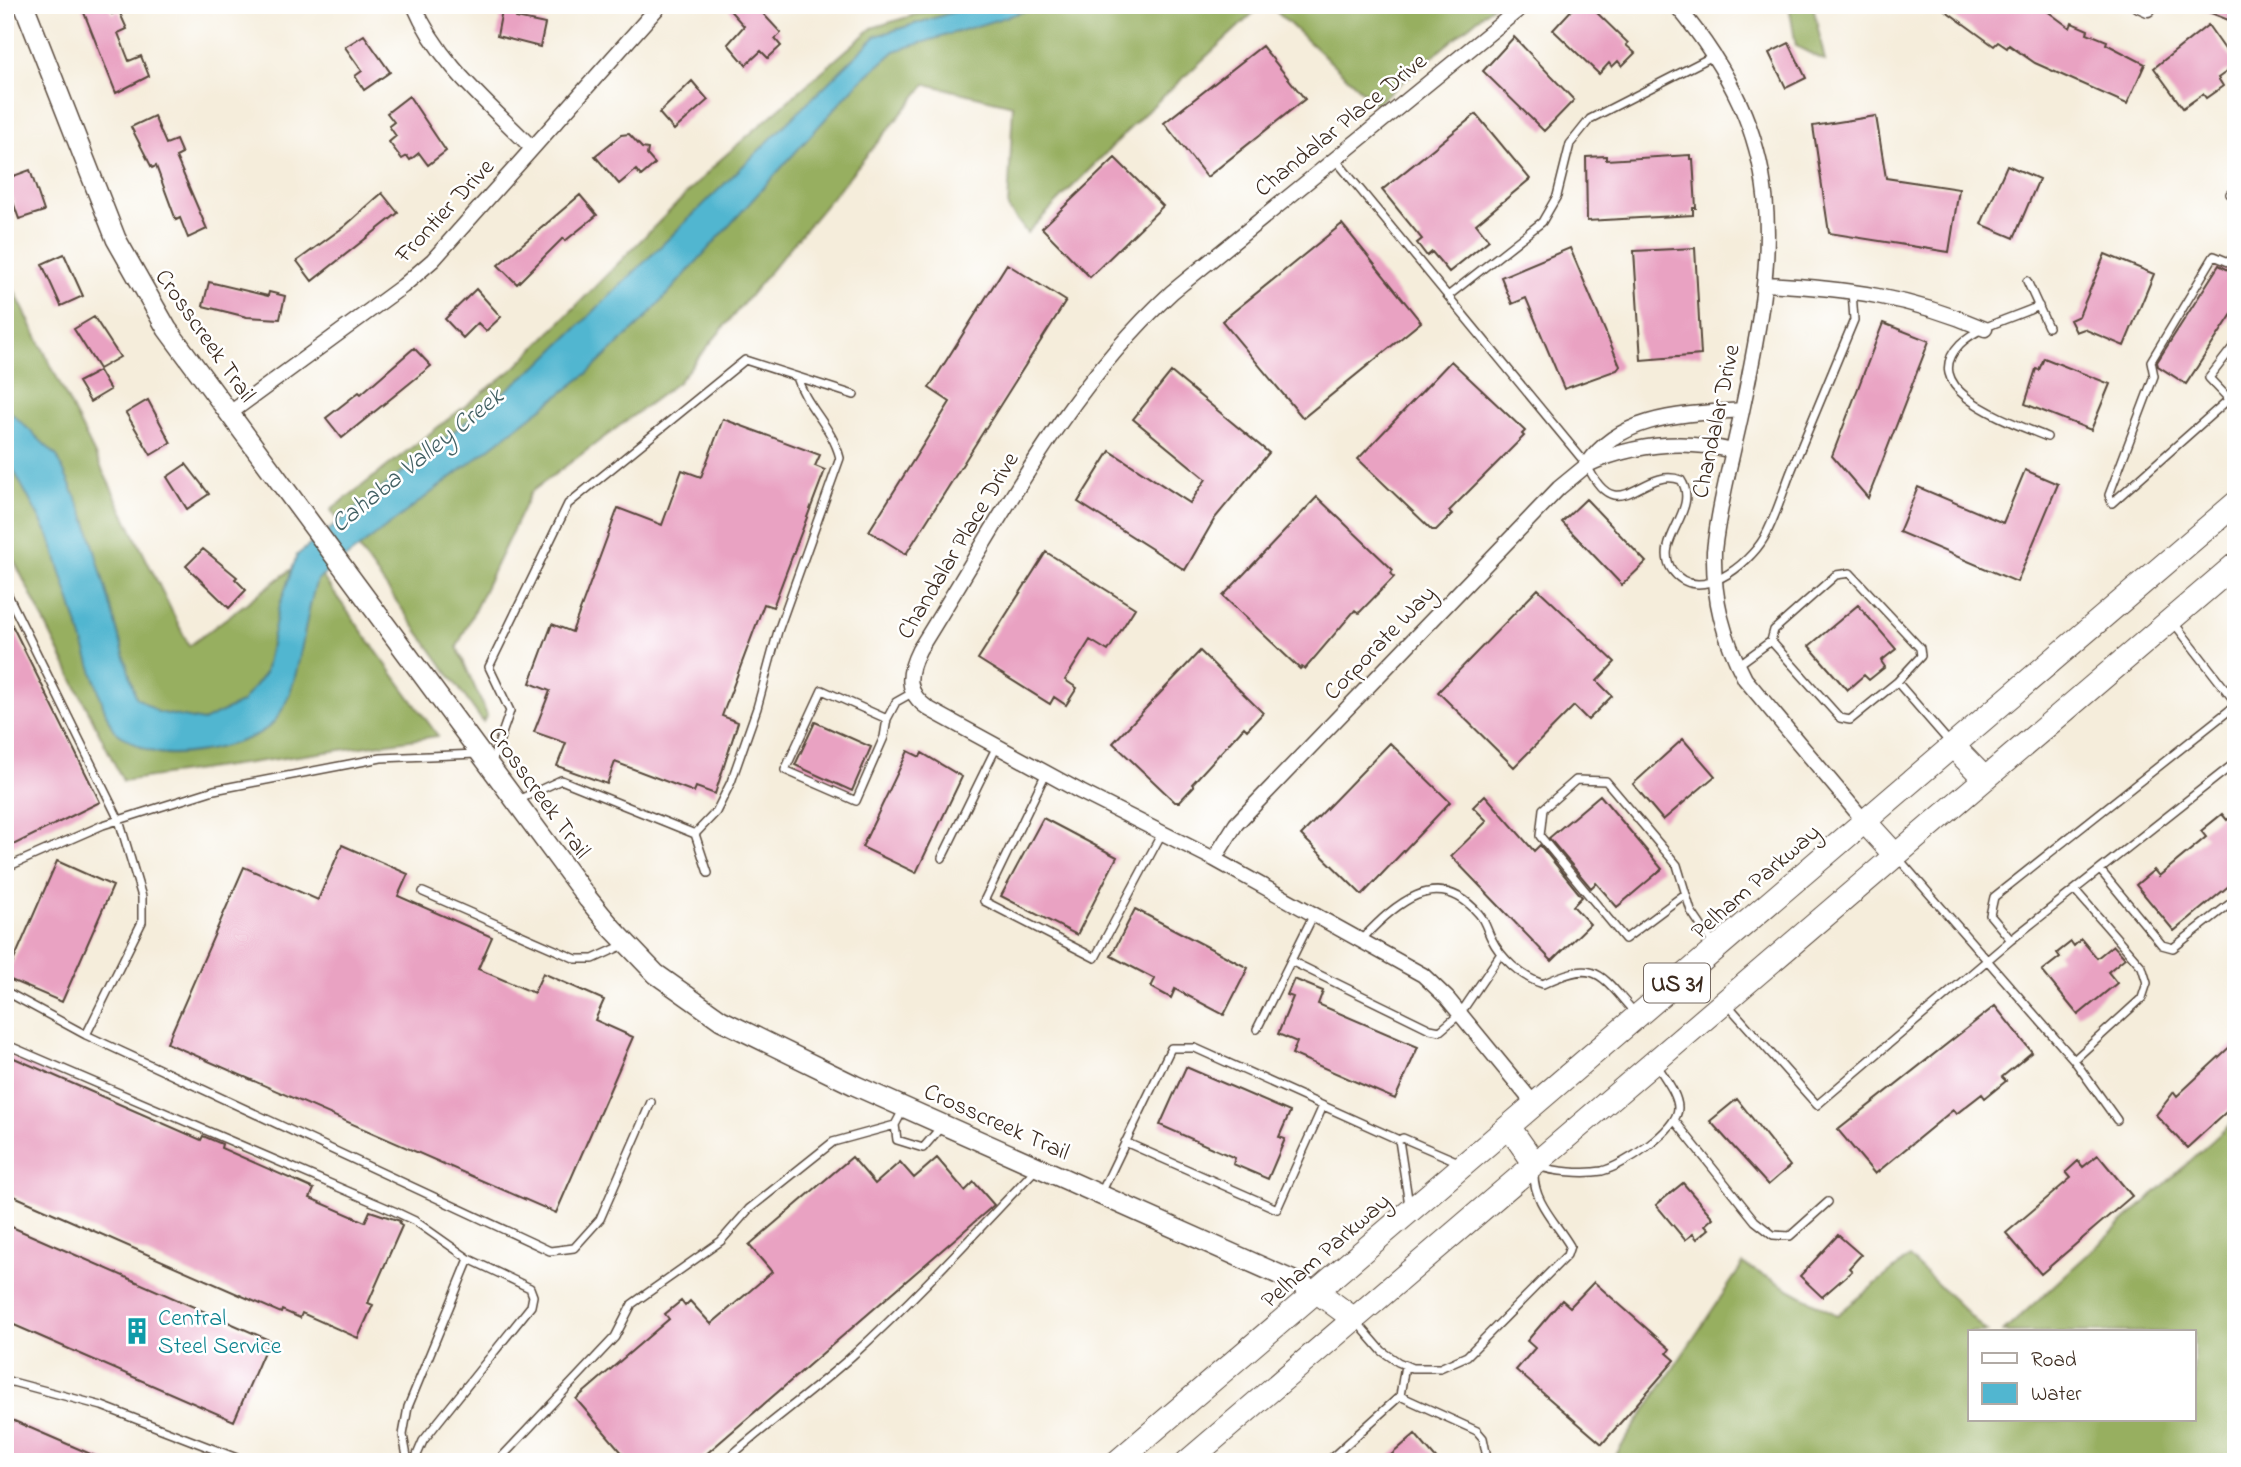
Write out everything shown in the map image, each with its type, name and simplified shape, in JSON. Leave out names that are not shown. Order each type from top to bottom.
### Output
[{"type":"main road","name":"Pelham Parkway","points":[[1117,1462],[2236,503]]},
{"type":"main road","name":"US 31","points":[[1187,1462],[2236,564]]},
{"type":"main road","points":[[1953,746],[1985,779]]},
{"type":"main road","points":[[1865,822],[1896,856]]},
{"type":"main road","points":[[1509,1126],[1535,1164]]},
{"type":"main road","points":[[1316,1292],[1354,1319]]},
{"type":"street","name":"Crosscreek Trail","points":[[24,5],[128,264],[167,329],[588,899],[656,974],[721,1020],[904,1107],[1316,1292]]},
{"type":"street","points":[[414,5],[433,42],[463,78],[532,148]]},
{"type":"street","name":"Frontier Drive","points":[[230,413],[413,277],[458,235],[660,5]]},
{"type":"street","name":"Chandalar Place Drive","points":[[912,692],[909,674],[919,650],[1076,397],[1164,299],[1524,5]]},
{"type":"street","name":"Chandalar Drive","points":[[1676,5],[1715,55],[1747,116],[1758,148],[1767,210],[1765,284],[1716,530],[1713,582],[1720,622],[1738,665],[1781,724],[1865,822]]},
{"type":"street","points":[[2139,5],[2148,9],[2150,5]]},
{"type":"street","points":[[1765,284],[1852,290],[1919,303],[1985,329]]},
{"type":"street","name":"Corporate Way","points":[[1214,859],[1236,824],[1559,488],[1587,465],[1609,439],[1638,424],[1707,412],[1742,410]]},
{"type":"street","name":"Corporate Way","points":[[1587,465],[1605,456],[1654,446],[1688,443],[1733,451]]},
{"type":"street","points":[[912,692],[929,709],[1046,773],[1214,859],[1423,975],[1460,1014],[1534,1104]]},
{"type":"lane","points":[[1448,296],[1542,222],[1557,196],[1570,144],[1590,119],[1715,55]]},
{"type":"lane","points":[[1334,158],[1587,465],[1595,483],[1605,491],[1619,495],[1634,493],[1659,477],[1681,480],[1687,488],[1685,507],[1669,545],[1667,557],[1671,569],[1681,578],[1694,582],[1713,582],[1732,572],[1763,540],[1854,320],[1852,290]]},
{"type":"lane","points":[[2233,396],[2112,503],[2109,495],[2121,456],[2154,376],[2151,360],[2214,256],[2236,265]]},
{"type":"lane","points":[[2027,281],[2048,327]]},
{"type":"lane","points":[[2039,306],[1985,329],[1961,343],[1952,355],[1949,369],[1955,389],[1970,402],[2047,438]]},
{"type":"lane","points":[[2236,343],[2209,378],[2233,396],[2236,406]]},
{"type":"lane","points":[[5,868],[119,820],[214,790],[381,758],[486,760],[510,711],[489,667],[568,504],[745,360],[854,395]]},
{"type":"lane","points":[[695,834],[716,812],[731,782],[757,708],[778,631],[840,458],[835,439],[802,394],[797,377]]},
{"type":"lane","points":[[1738,665],[1771,641],[1774,630],[1836,575],[1850,573],[1920,648],[1921,656],[1898,682],[1850,720],[1840,718],[1771,641]]},
{"type":"lane","points":[[5,589],[119,820],[142,897],[142,922],[86,1035]]},
{"type":"lane","points":[[2011,940],[1990,915],[1994,897],[2236,704],[2171,620]]},
{"type":"lane","points":[[1898,682],[1953,746]]},
{"type":"lane","points":[[887,719],[822,690],[785,770],[856,801],[884,737],[887,719],[896,702],[912,692]]},
{"type":"lane","points":[[942,858],[997,746]]},
{"type":"lane","points":[[1725,1002],[1817,1105],[2011,940],[2236,762]]},
{"type":"lane","points":[[1046,773],[984,901],[1095,958],[1162,832]]},
{"type":"lane","points":[[516,800],[561,780],[695,834],[708,873]]},
{"type":"lane","points":[[1685,894],[1625,939],[1539,836],[1543,809],[1576,780],[1606,781],[1678,865],[1691,911],[1717,948]]},
{"type":"lane","points":[[1896,856],[2074,1059],[2117,1120]]},
{"type":"lane","points":[[2101,870],[2162,945],[2173,948],[2236,899]]},
{"type":"lane","points":[[1362,939],[1391,909],[1431,890],[1442,890],[1478,913],[1500,955],[1533,981],[1543,984],[1573,972],[1589,970],[1599,973],[1638,1016]]},
{"type":"lane","points":[[2074,1059],[2142,998],[2147,983],[2142,967],[2076,890]]},
{"type":"lane","points":[[423,892],[576,959],[593,958],[626,944]]},
{"type":"lane","points":[[1257,1029],[1314,913]]},
{"type":"lane","points":[[1291,961],[1430,1029],[1440,1031],[1460,1014],[1500,955]]},
{"type":"lane","points":[[5,991],[86,1035],[550,1251],[574,1248],[600,1219],[651,1102]]},
{"type":"lane","points":[[5,1044],[394,1210],[415,1221],[469,1259],[530,1288],[533,1296],[531,1306],[423,1441],[414,1462]]},
{"type":"lane","points":[[1101,1194],[1171,1048],[1195,1048],[1399,1140],[1403,1138],[1465,1164]]},
{"type":"lane","points":[[1354,1319],[1382,1351],[1405,1365],[1440,1368],[1468,1356],[1567,1255],[1570,1246],[1543,1206],[1534,1187],[1535,1164],[1546,1169],[1604,1170],[1620,1164],[1669,1129],[1675,1121],[1677,1099],[1655,1061]]},
{"type":"lane","points":[[1125,1142],[1277,1209],[1323,1106]]},
{"type":"lane","points":[[904,1107],[895,1125],[897,1140],[923,1148],[943,1124]]},
{"type":"lane","points":[[1675,1121],[1755,1221],[1773,1235],[1790,1236],[1828,1202]]},
{"type":"lane","points":[[497,1462],[615,1337],[632,1304],[721,1241],[749,1209],[833,1142],[895,1125]]},
{"type":"lane","points":[[1399,1140],[1409,1212]]},
{"type":"lane","points":[[724,1462],[766,1424],[850,1358],[916,1296],[1039,1166]]},
{"type":"lane","points":[[408,1462],[403,1435],[408,1407],[469,1259]]},
{"type":"lane","points":[[1327,1462],[1400,1396],[1405,1365]]},
{"type":"lane","points":[[5,1380],[102,1406],[247,1462]]},
{"type":"lane","points":[[1400,1396],[1477,1430],[1483,1438],[1488,1462]]},
{"type":"green space","points":[[946,5],[1262,5],[1143,115],[1027,233],[1008,208],[1013,105],[926,84],[678,382],[531,492],[457,647],[487,715],[483,722],[331,510],[517,366],[720,160],[872,28]]},
{"type":"green space","points":[[1269,5],[1494,5],[1376,104]]},
{"type":"green space","points":[[1789,5],[1813,5],[1825,61],[1796,46]]},
{"type":"green space","points":[[5,272],[189,646],[308,557],[438,736],[123,781],[5,542]]},
{"type":"green space","points":[[2236,1119],[2236,1462],[1611,1462],[1743,1264],[1837,1315],[1909,1257],[1985,1330],[1968,1330],[1968,1422],[2196,1422],[2196,1330],[2005,1330]]},
{"type":"water","points":[[976,5],[1045,5],[895,51],[858,83],[644,320],[588,373],[317,580],[296,673],[283,708],[274,722],[252,737],[236,743],[202,751],[170,754],[153,752],[115,731],[104,708],[50,538],[5,454],[5,407],[57,456],[87,522],[136,697],[158,712],[203,721],[241,703],[265,673],[278,610],[297,555],[542,362],[876,36]]},
{"type":"building","points":[[81,5],[108,5],[112,14],[119,11],[127,29],[118,33],[129,61],[141,56],[149,76],[116,93]]},
{"type":"building","points":[[503,5],[518,5],[516,18],[545,24],[540,47],[497,36]]},
{"type":"building","points":[[725,5],[755,5],[781,33],[775,39],[781,46],[768,58],[761,51],[746,65],[728,44],[744,26]]},
{"type":"building","points":[[1576,5],[1589,5],[1628,43],[1626,45],[1635,53],[1622,66],[1618,61],[1612,67],[1609,63],[1599,74],[1553,30]]},
{"type":"building","points":[[1938,5],[2039,5],[2070,28],[2072,23],[2088,30],[2087,33],[2107,41],[2106,44],[2145,64],[2127,104],[2035,63],[2009,45],[2007,48],[1998,42],[1994,46]]},
{"type":"building","points":[[2194,5],[2236,5],[2236,23],[2193,6]]},
{"type":"building","points":[[2208,25],[2236,65],[2218,78],[2223,86],[2206,98],[2203,94],[2183,108],[2154,68]]},
{"type":"building","points":[[364,35],[390,72],[364,90],[355,76],[362,71],[345,47]]},
{"type":"building","points":[[1514,37],[1574,100],[1544,131],[1483,71]]},
{"type":"building","points":[[1789,43],[1806,78],[1786,88],[1769,53]]},
{"type":"building","points":[[1262,46],[1305,99],[1207,177],[1164,123]]},
{"type":"building","points":[[692,81],[708,100],[674,130],[659,113]]},
{"type":"building","points":[[409,96],[446,151],[428,165],[419,153],[410,160],[407,156],[402,159],[389,142],[396,136],[389,126],[394,122],[387,113]]},
{"type":"building","points":[[1476,114],[1530,179],[1476,224],[1489,240],[1449,272],[1432,252],[1427,256],[1417,243],[1422,239],[1382,190]]},
{"type":"building","points":[[154,116],[166,144],[176,140],[182,154],[176,157],[207,229],[188,238],[180,218],[176,220],[156,166],[152,168],[131,127]]},
{"type":"building","points":[[1876,116],[1886,178],[1959,189],[1949,252],[1829,233],[1813,126]]},
{"type":"building","points":[[629,134],[642,148],[648,149],[647,155],[655,164],[641,176],[636,170],[619,184],[595,156],[621,135]]},
{"type":"building","points":[[1690,155],[1690,159],[1693,159],[1696,208],[1693,208],[1693,215],[1587,221],[1586,157],[1606,156],[1606,160]]},
{"type":"building","points":[[1115,158],[1163,206],[1090,277],[1042,228]]},
{"type":"building","points":[[2007,165],[2039,179],[2014,238],[1981,224]]},
{"type":"building","points":[[30,170],[44,211],[19,219],[5,179]]},
{"type":"building","points":[[382,193],[398,213],[312,281],[297,261],[345,226]]},
{"type":"building","points":[[580,195],[597,215],[565,241],[563,238],[517,284],[498,265]]},
{"type":"building","points":[[1342,224],[1421,322],[1303,418],[1222,321]]},
{"type":"building","points":[[1570,248],[1620,366],[1617,370],[1564,389],[1526,298],[1512,304],[1501,277]]},
{"type":"building","points":[[1695,248],[1701,355],[1641,360],[1634,251]]},
{"type":"building","points":[[64,254],[83,296],[61,306],[42,264]]},
{"type":"building","points":[[2105,254],[2154,274],[2124,346],[2084,329],[2076,332],[2070,320],[2079,316]]},
{"type":"building","points":[[1007,264],[1066,301],[906,554],[869,531],[950,402],[929,388]]},
{"type":"building","points":[[2219,265],[2236,274],[2236,308],[2186,384],[2158,366],[2157,362]]},
{"type":"building","points":[[209,282],[268,296],[269,292],[285,296],[280,319],[247,317],[203,306]]},
{"type":"building","points":[[476,289],[501,317],[486,331],[478,323],[463,338],[445,319]]},
{"type":"building","points":[[94,317],[120,357],[99,369],[74,329]]},
{"type":"building","points":[[1883,323],[1929,341],[1868,498],[1832,456]]},
{"type":"building","points":[[414,348],[431,366],[342,438],[326,418],[359,392],[361,394]]},
{"type":"building","points":[[2044,358],[2110,384],[2091,430],[2025,404],[2036,369],[2039,370]]},
{"type":"building","points":[[1451,361],[1525,431],[1522,434],[1524,436],[1449,511],[1452,514],[1436,530],[1432,530],[1358,459]]},
{"type":"building","points":[[99,371],[110,390],[90,402],[78,382]]},
{"type":"building","points":[[1171,372],[1269,453],[1215,518],[1185,570],[1078,502],[1110,451],[1190,503],[1206,479],[1133,419]]},
{"type":"building","points":[[148,400],[171,443],[151,455],[126,413]]},
{"type":"building","points":[[723,419],[820,455],[815,466],[825,470],[773,607],[764,604],[722,716],[738,722],[715,794],[696,787],[694,792],[615,762],[607,784],[557,766],[566,743],[534,732],[550,691],[530,683],[552,624],[572,632],[618,508],[662,525],[682,470],[701,477]]},
{"type":"building","points":[[186,464],[209,494],[187,509],[167,477]]},
{"type":"building","points":[[2025,470],[2058,484],[2017,582],[1899,532],[1918,487],[2003,523]]},
{"type":"building","points":[[1317,497],[1393,570],[1391,573],[1394,577],[1359,613],[1355,610],[1305,669],[1300,669],[1223,596]]},
{"type":"building","points":[[1586,499],[1646,562],[1622,585],[1562,522]]},
{"type":"building","points":[[203,549],[237,577],[235,579],[246,590],[229,608],[186,566]]},
{"type":"building","points":[[1046,552],[1135,608],[1108,651],[1090,640],[1065,680],[1077,688],[1066,705],[1054,697],[1050,704],[978,659]]},
{"type":"building","points":[[1538,589],[1615,662],[1597,681],[1612,696],[1588,720],[1574,706],[1514,767],[1438,692]]},
{"type":"building","points":[[1858,605],[1896,649],[1881,661],[1885,667],[1869,680],[1864,675],[1847,690],[1809,646]]},
{"type":"building","points":[[5,611],[100,802],[5,849]]},
{"type":"building","points":[[1200,651],[1263,713],[1247,730],[1244,727],[1192,784],[1194,786],[1179,802],[1175,802],[1113,743]]},
{"type":"building","points":[[815,722],[871,747],[852,791],[795,765]]},
{"type":"building","points":[[1683,739],[1715,776],[1663,820],[1633,784]]},
{"type":"building","points":[[1390,743],[1450,802],[1362,895],[1301,835]]},
{"type":"building","points":[[908,751],[920,757],[922,753],[962,777],[916,873],[862,847]]},
{"type":"building","points":[[1485,795],[1534,851],[1540,845],[1582,897],[1573,906],[1590,924],[1552,961],[1451,856],[1487,821],[1473,807]]},
{"type":"building","points":[[1600,795],[1662,869],[1617,907],[1596,883],[1591,888],[1549,838]]},
{"type":"building","points":[[2236,813],[2236,880],[2174,931],[2136,885],[2154,870],[2159,876],[2206,837],[2201,831],[2222,814],[2227,820]]},
{"type":"building","points":[[1043,818],[1117,857],[1077,935],[1001,896]]},
{"type":"building","points":[[342,845],[408,874],[398,896],[492,937],[478,969],[534,993],[543,973],[604,1000],[595,1020],[633,1037],[556,1213],[167,1043],[244,867],[318,900]]},
{"type":"building","points":[[57,861],[113,886],[62,1002],[6,978]]},
{"type":"building","points":[[1135,909],[1248,968],[1224,1015],[1175,989],[1171,998],[1151,987],[1155,979],[1111,956]]},
{"type":"building","points":[[2081,939],[2097,958],[2113,945],[2125,958],[2108,972],[2117,983],[2078,1015],[2042,971],[2060,957],[2057,953],[2071,942],[2074,946]]},
{"type":"building","points":[[1294,979],[1323,991],[1318,1004],[1418,1047],[1395,1099],[1292,1054],[1297,1042],[1278,1034],[1293,997],[1287,995]]},
{"type":"building","points":[[1995,1006],[2032,1052],[2002,1077],[2006,1081],[1985,1098],[1982,1094],[1956,1114],[1953,1110],[1875,1174],[1838,1130]]},
{"type":"building","points":[[2236,1041],[2236,1103],[2187,1148],[2156,1115],[2174,1092],[2177,1096]]},
{"type":"building","points":[[5,1054],[201,1140],[203,1136],[222,1144],[221,1148],[314,1189],[310,1198],[365,1222],[370,1211],[400,1221],[402,1226],[368,1303],[373,1305],[358,1338],[302,1313],[300,1318],[282,1310],[281,1313],[5,1192]]},
{"type":"building","points":[[1186,1067],[1290,1112],[1279,1137],[1285,1139],[1268,1179],[1233,1164],[1235,1158],[1160,1125]]},
{"type":"building","points":[[1737,1099],[1790,1166],[1768,1185],[1710,1121]]},
{"type":"building","points":[[2098,1155],[2132,1196],[2041,1274],[2006,1233],[2071,1178],[2066,1172],[2078,1161],[2083,1167]]},
{"type":"building","points":[[852,1157],[875,1184],[900,1162],[914,1178],[937,1158],[965,1191],[974,1182],[994,1205],[697,1462],[630,1462],[576,1399],[669,1319],[665,1314],[681,1301],[685,1306],[690,1301],[711,1324],[772,1272],[749,1245]]},
{"type":"building","points":[[1683,1183],[1713,1218],[1705,1225],[1709,1229],[1697,1239],[1693,1234],[1685,1240],[1656,1205]]},
{"type":"building","name":"Central Steel Service","points":[[5,1224],[269,1340],[234,1421],[5,1321]]},
{"type":"building","points":[[1838,1235],[1861,1255],[1849,1268],[1852,1271],[1822,1297],[1800,1276]]},
{"type":"building","points":[[1594,1282],[1670,1349],[1667,1353],[1675,1360],[1602,1444],[1516,1370],[1535,1348],[1527,1341],[1562,1300],[1570,1307]]},
{"type":"building","points":[[5,1417],[109,1462],[5,1462]]},
{"type":"building","points":[[1415,1434],[1439,1462],[1383,1462]]},
{"type":"place","name":"Central Steel Service","points":[[137,1331]]},
{"type":"water label","name":"Cahaba Valley Creek","points":[[416,459]]}]
